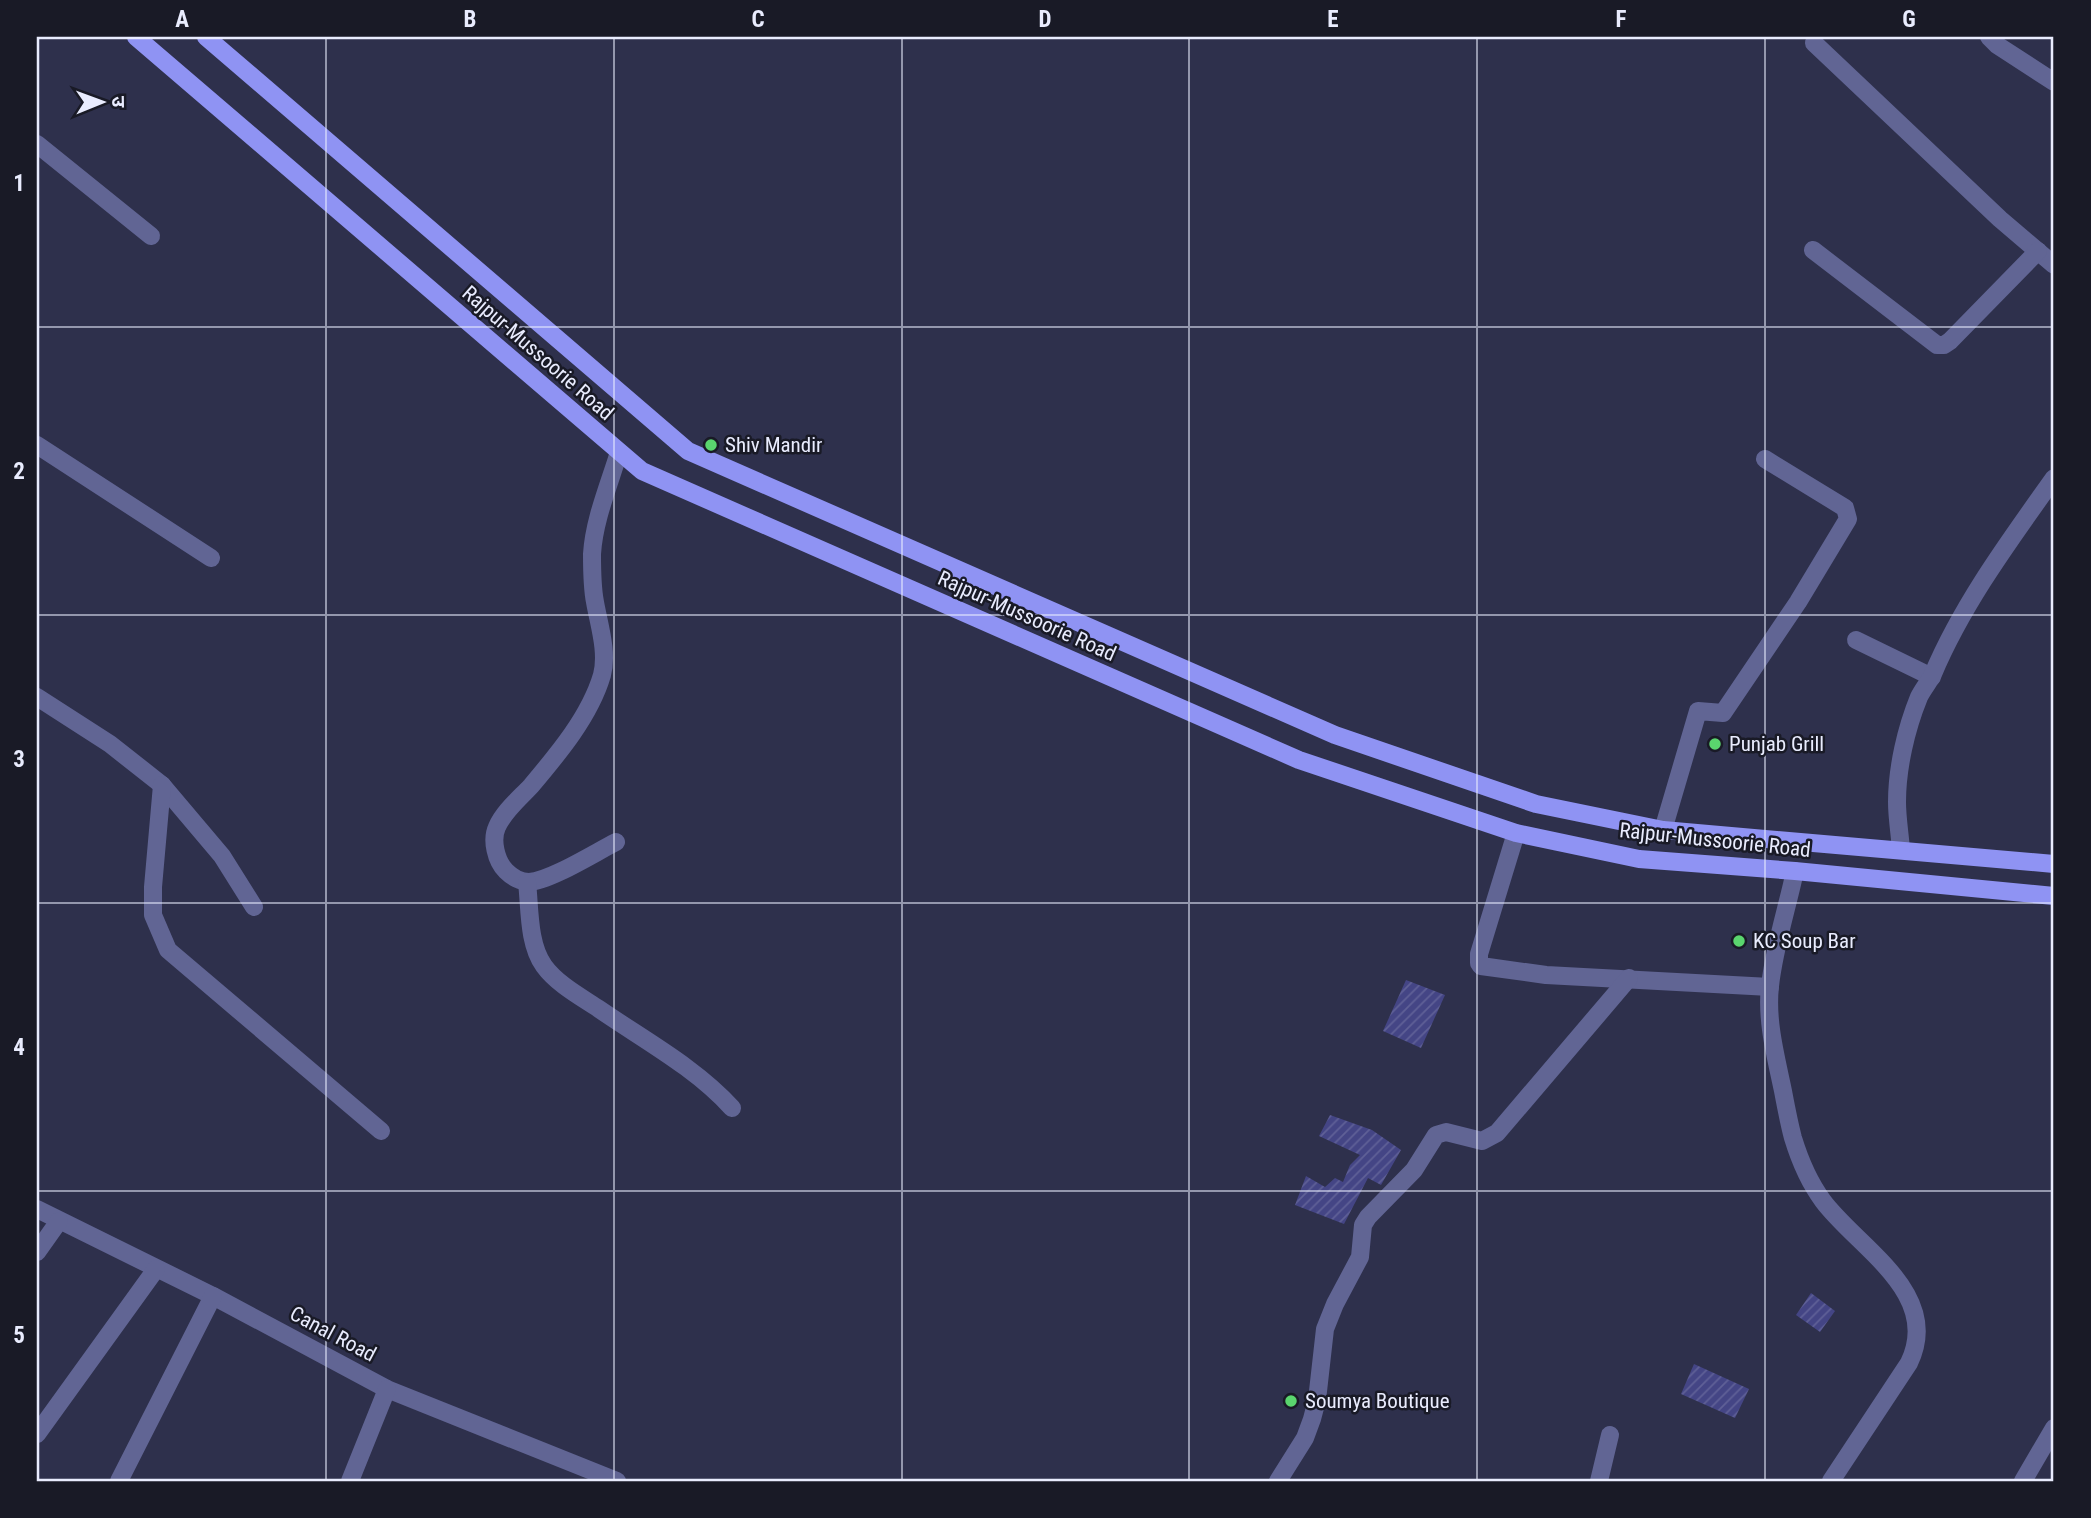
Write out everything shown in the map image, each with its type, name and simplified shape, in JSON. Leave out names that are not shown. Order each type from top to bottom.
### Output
[{"type":"main road","name":"Rajpur-Mussoorie Road","points":[[136,37],[642,471],[1299,760],[1516,833],[1639,859],[2054,896]]},
{"type":"main road","name":"Rajpur-Mussoorie Road","points":[[206,37],[688,451],[1335,734],[1535,804],[1663,830],[2054,864]]},
{"type":"main road","points":[[1692,863],[1698,833]]},
{"type":"street","points":[[1989,37],[2054,82]]},
{"type":"street","points":[[1814,43],[2054,265]]},
{"type":"street","points":[[37,144],[151,236]]},
{"type":"street","points":[[1813,250],[1941,346],[1964,328],[2038,251]]},
{"type":"street","points":[[37,445],[211,558]]},
{"type":"street","points":[[616,842],[542,880],[527,882],[510,875],[503,868],[496,852],[494,838],[496,828],[554,759],[579,723],[598,687],[604,655],[594,598],[592,555],[595,531],[619,452]]},
{"type":"street","points":[[1663,830],[1698,711],[1723,713],[1798,602],[1848,519],[1845,508],[1765,460]]},
{"type":"street","points":[[1901,850],[1897,802],[1901,764],[1920,696],[1942,651],[1980,587],[2054,478]]},
{"type":"street","points":[[1856,640],[1931,677]]},
{"type":"street","points":[[37,697],[110,744],[162,785],[222,856],[254,907]]},
{"type":"street","points":[[162,785],[153,915],[168,950],[380,1131]]},
{"type":"street","points":[[1516,833],[1479,954],[1479,963],[1487,968],[1546,975],[1770,986]]},
{"type":"street","points":[[1795,871],[1770,986],[1771,1033],[1792,1136],[1812,1186],[1825,1203],[1876,1254],[1902,1288],[1912,1307],[1917,1332],[1917,1342],[1909,1363],[1830,1481]]},
{"type":"street","points":[[527,882],[534,938],[544,966],[586,1001],[708,1083],[733,1108]]},
{"type":"street","points":[[1278,1481],[1305,1437],[1312,1419],[1317,1401],[1325,1329],[1360,1257],[1362,1231],[1368,1217],[1414,1170],[1436,1135],[1446,1132],[1482,1141],[1497,1133],[1629,978]]},
{"type":"street","name":"Canal Road","points":[[37,1209],[212,1296],[387,1389],[617,1481]]},
{"type":"street","points":[[37,1252],[59,1221]]},
{"type":"street","points":[[37,1434],[156,1269]]},
{"type":"street","points":[[119,1481],[212,1296]]},
{"type":"street","points":[[351,1481],[387,1389]]},
{"type":"street","points":[[2023,1481],[2054,1428]]},
{"type":"street","points":[[1599,1481],[1610,1434]]},
{"type":"building","points":[[1406,980],[1445,995],[1421,1048],[1383,1031]]},
{"type":"building","points":[[1330,1115],[1372,1130],[1401,1150],[1381,1185],[1368,1178],[1344,1224],[1295,1205],[1306,1176],[1325,1187],[1335,1178],[1343,1182],[1350,1165],[1360,1155],[1319,1136]]},
{"type":"building","points":[[1811,1293],[1835,1311],[1820,1332],[1796,1315]]},
{"type":"building","points":[[1694,1364],[1749,1389],[1735,1418],[1681,1394]]},
{"type":"place","name":"Shiv Mandir","points":[[711,445]]},
{"type":"place","name":"Punjab Grill","points":[[1715,744]]},
{"type":"place","name":"KC Soup Bar","points":[[1739,941]]},
{"type":"place","name":"Soumya Boutique","points":[[1291,1401]]}]
